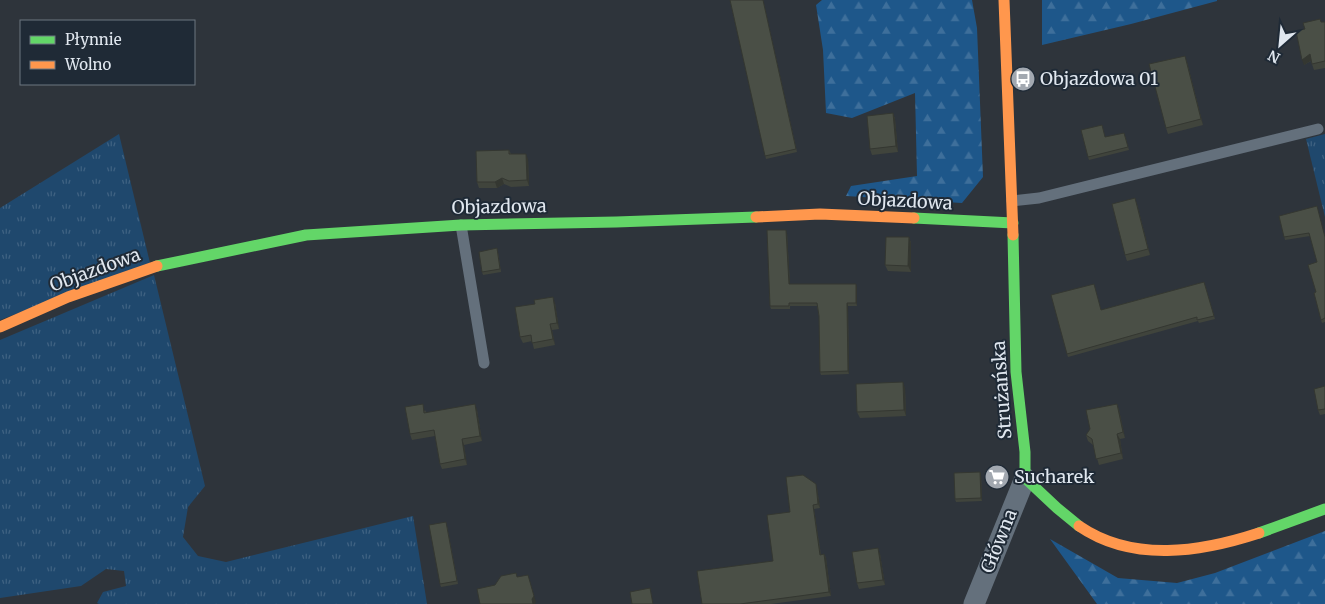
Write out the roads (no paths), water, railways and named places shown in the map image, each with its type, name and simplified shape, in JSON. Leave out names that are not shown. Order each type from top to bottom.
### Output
[{"type":"street","name":"Strużańska","points":[[1004,0],[1013,223],[1016,372],[1025,452],[1025,478]]},
{"type":"street","name":"Objazdowa","points":[[0,327],[68,297],[149,268],[306,235],[461,225],[616,222],[820,214],[1013,223]]},
{"type":"street","points":[[1025,478],[1074,522],[1093,534],[1134,548],[1157,552],[1183,552],[1218,546],[1325,508]]},
{"type":"street","name":"Główna","points":[[974,604],[1025,478]]},
{"type":"lane","points":[[1012,201],[1040,198],[1318,129]]},
{"type":"lane","points":[[461,225],[484,363]]},
{"type":"place","name":"Objazdowa 01","points":[[1023,79]]},
{"type":"place","name":"Sucharek","points":[[997,477]]}]
